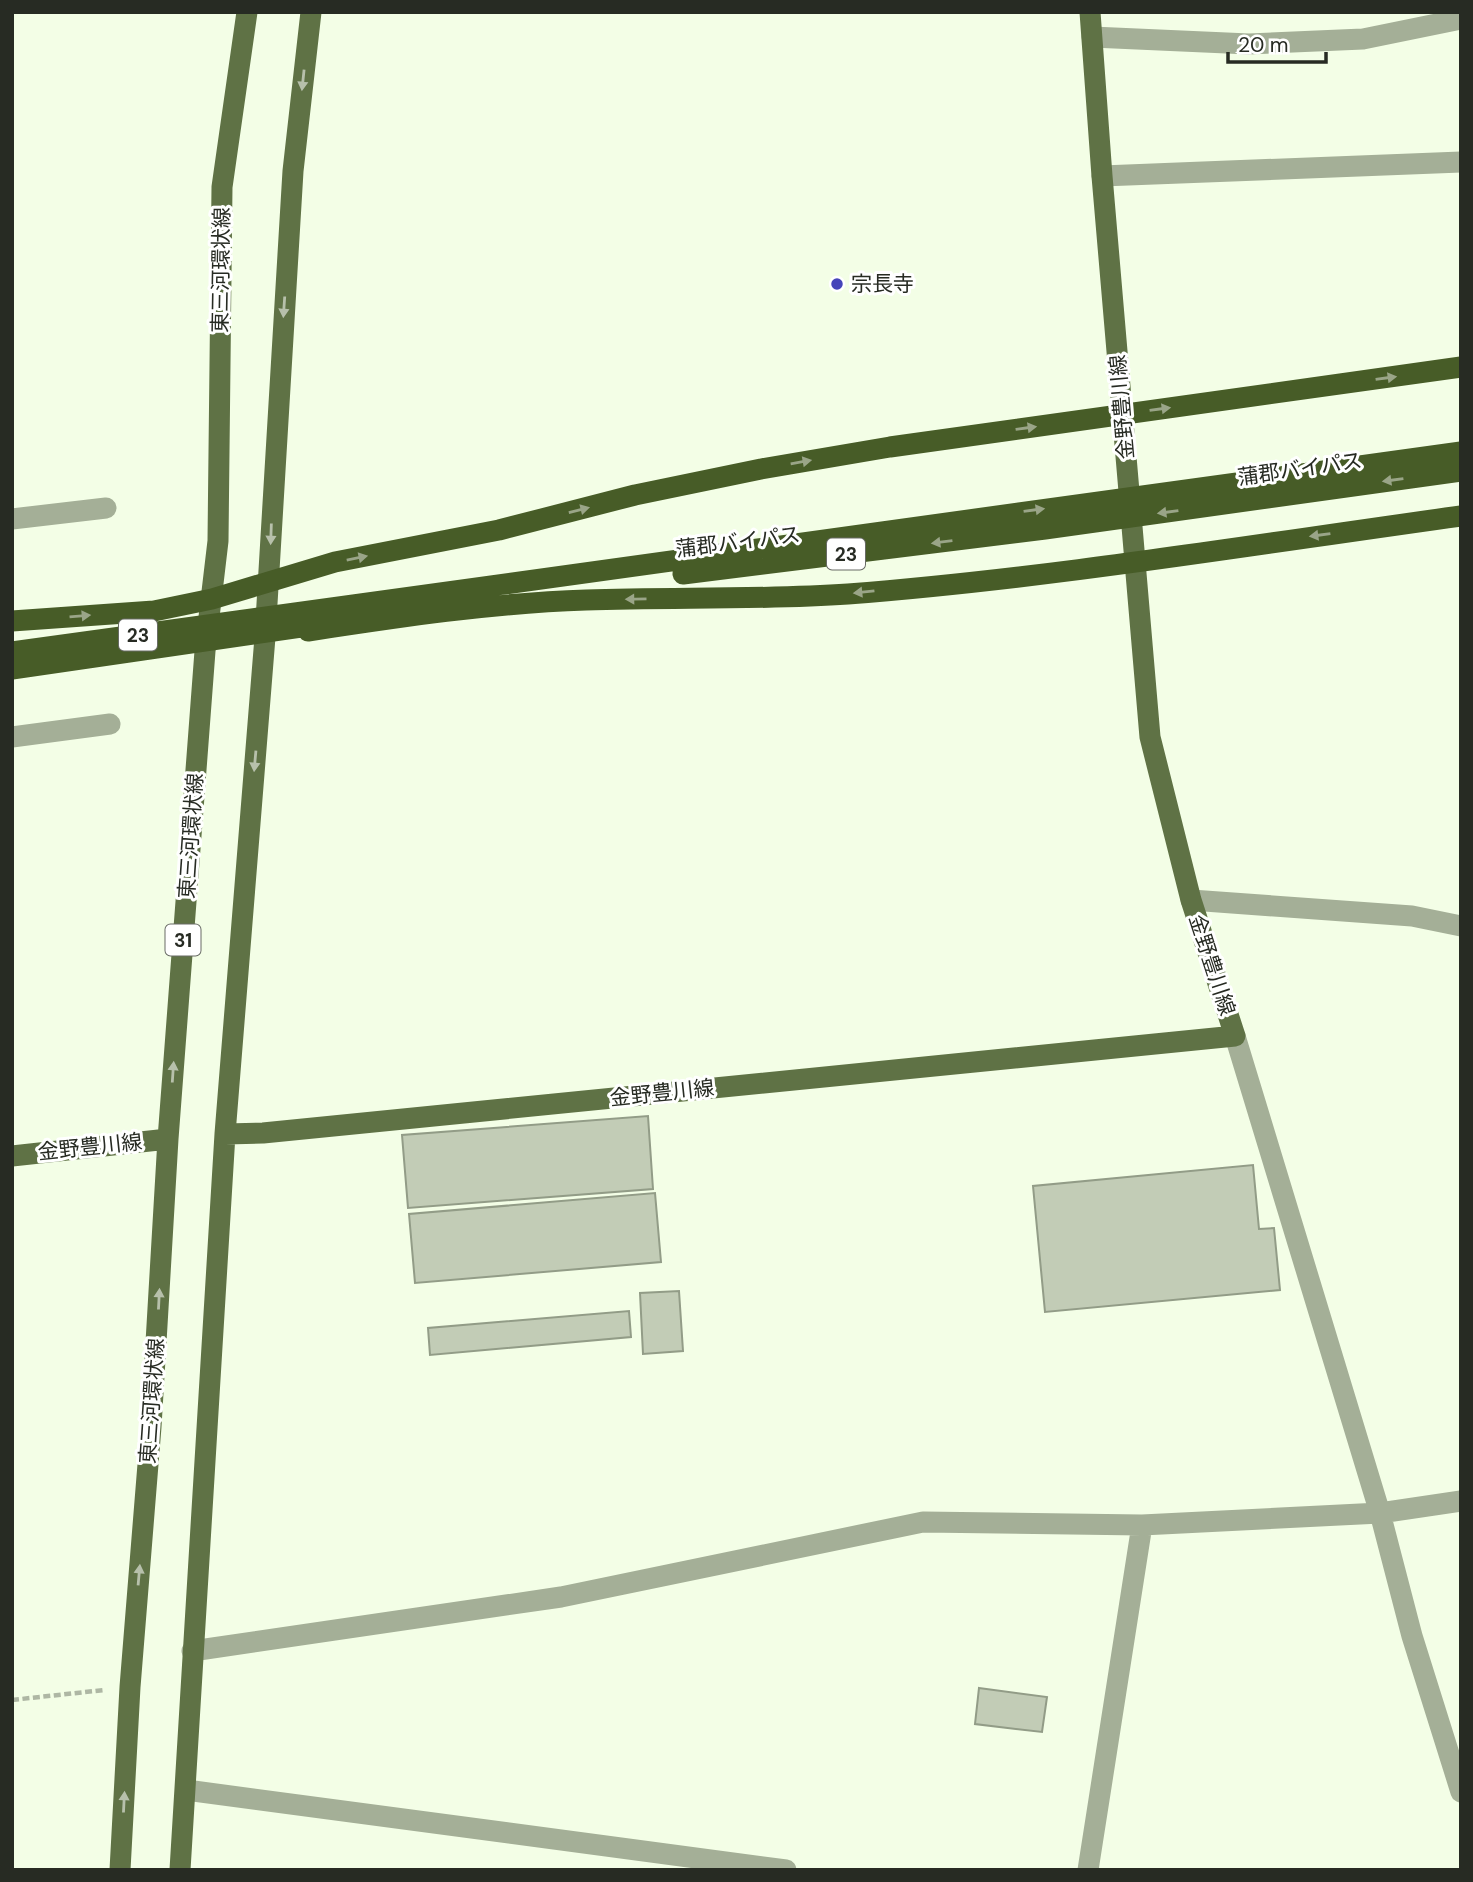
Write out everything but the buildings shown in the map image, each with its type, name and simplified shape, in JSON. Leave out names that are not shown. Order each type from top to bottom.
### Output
[{"type":"highway","points":[[12,621],[154,611],[268,584],[335,562],[499,530],[635,495],[761,469],[890,447],[1461,367]]},
{"type":"highway","name":"蒲郡バイパス","points":[[264,627],[1461,452]]},
{"type":"highway","name":"蒲郡バイパス","points":[[12,669],[556,589],[1045,529],[1461,471]]},
{"type":"highway","points":[[12,678],[69,668],[152,662],[205,651],[264,627],[486,606],[585,600],[847,594],[1102,566],[1461,516]]},
{"type":"highway","name":"23","points":[[12,652],[264,627]]},
{"type":"main road","name":"東三河環状線","points":[[120,1870],[168,1139],[205,651],[219,512],[222,187],[247,12]]},
{"type":"main road","points":[[180,1870],[225,1134],[268,584],[293,171],[311,12]]},
{"type":"main road","name":"金野豊川線","points":[[225,1134],[263,1133],[1235,1036],[1191,901],[1150,737],[1090,12]]},
{"type":"main road","name":"金野豊川線","points":[[12,1156],[168,1139]]},
{"type":"street","points":[[1092,37],[1248,44],[1363,39],[1461,19]]},
{"type":"street","points":[[1102,176],[1461,162]]},
{"type":"street","points":[[12,519],[106,508]]},
{"type":"street","points":[[12,737],[110,724]]},
{"type":"street","points":[[1191,901],[1412,916],[1461,926]]},
{"type":"street","points":[[1235,1036],[1380,1513],[1412,1636],[1461,1793]]},
{"type":"street","points":[[192,1651],[561,1597],[923,1522],[1142,1525],[1380,1513],[1461,1501]]},
{"type":"street","points":[[1088,1870],[1142,1525]]},
{"type":"street","points":[[186,1790],[786,1870]]},
{"type":"path","points":[[12,1700],[130,1687]]},
{"type":"place","name":"宗長寺","points":[[837,284]]}]
